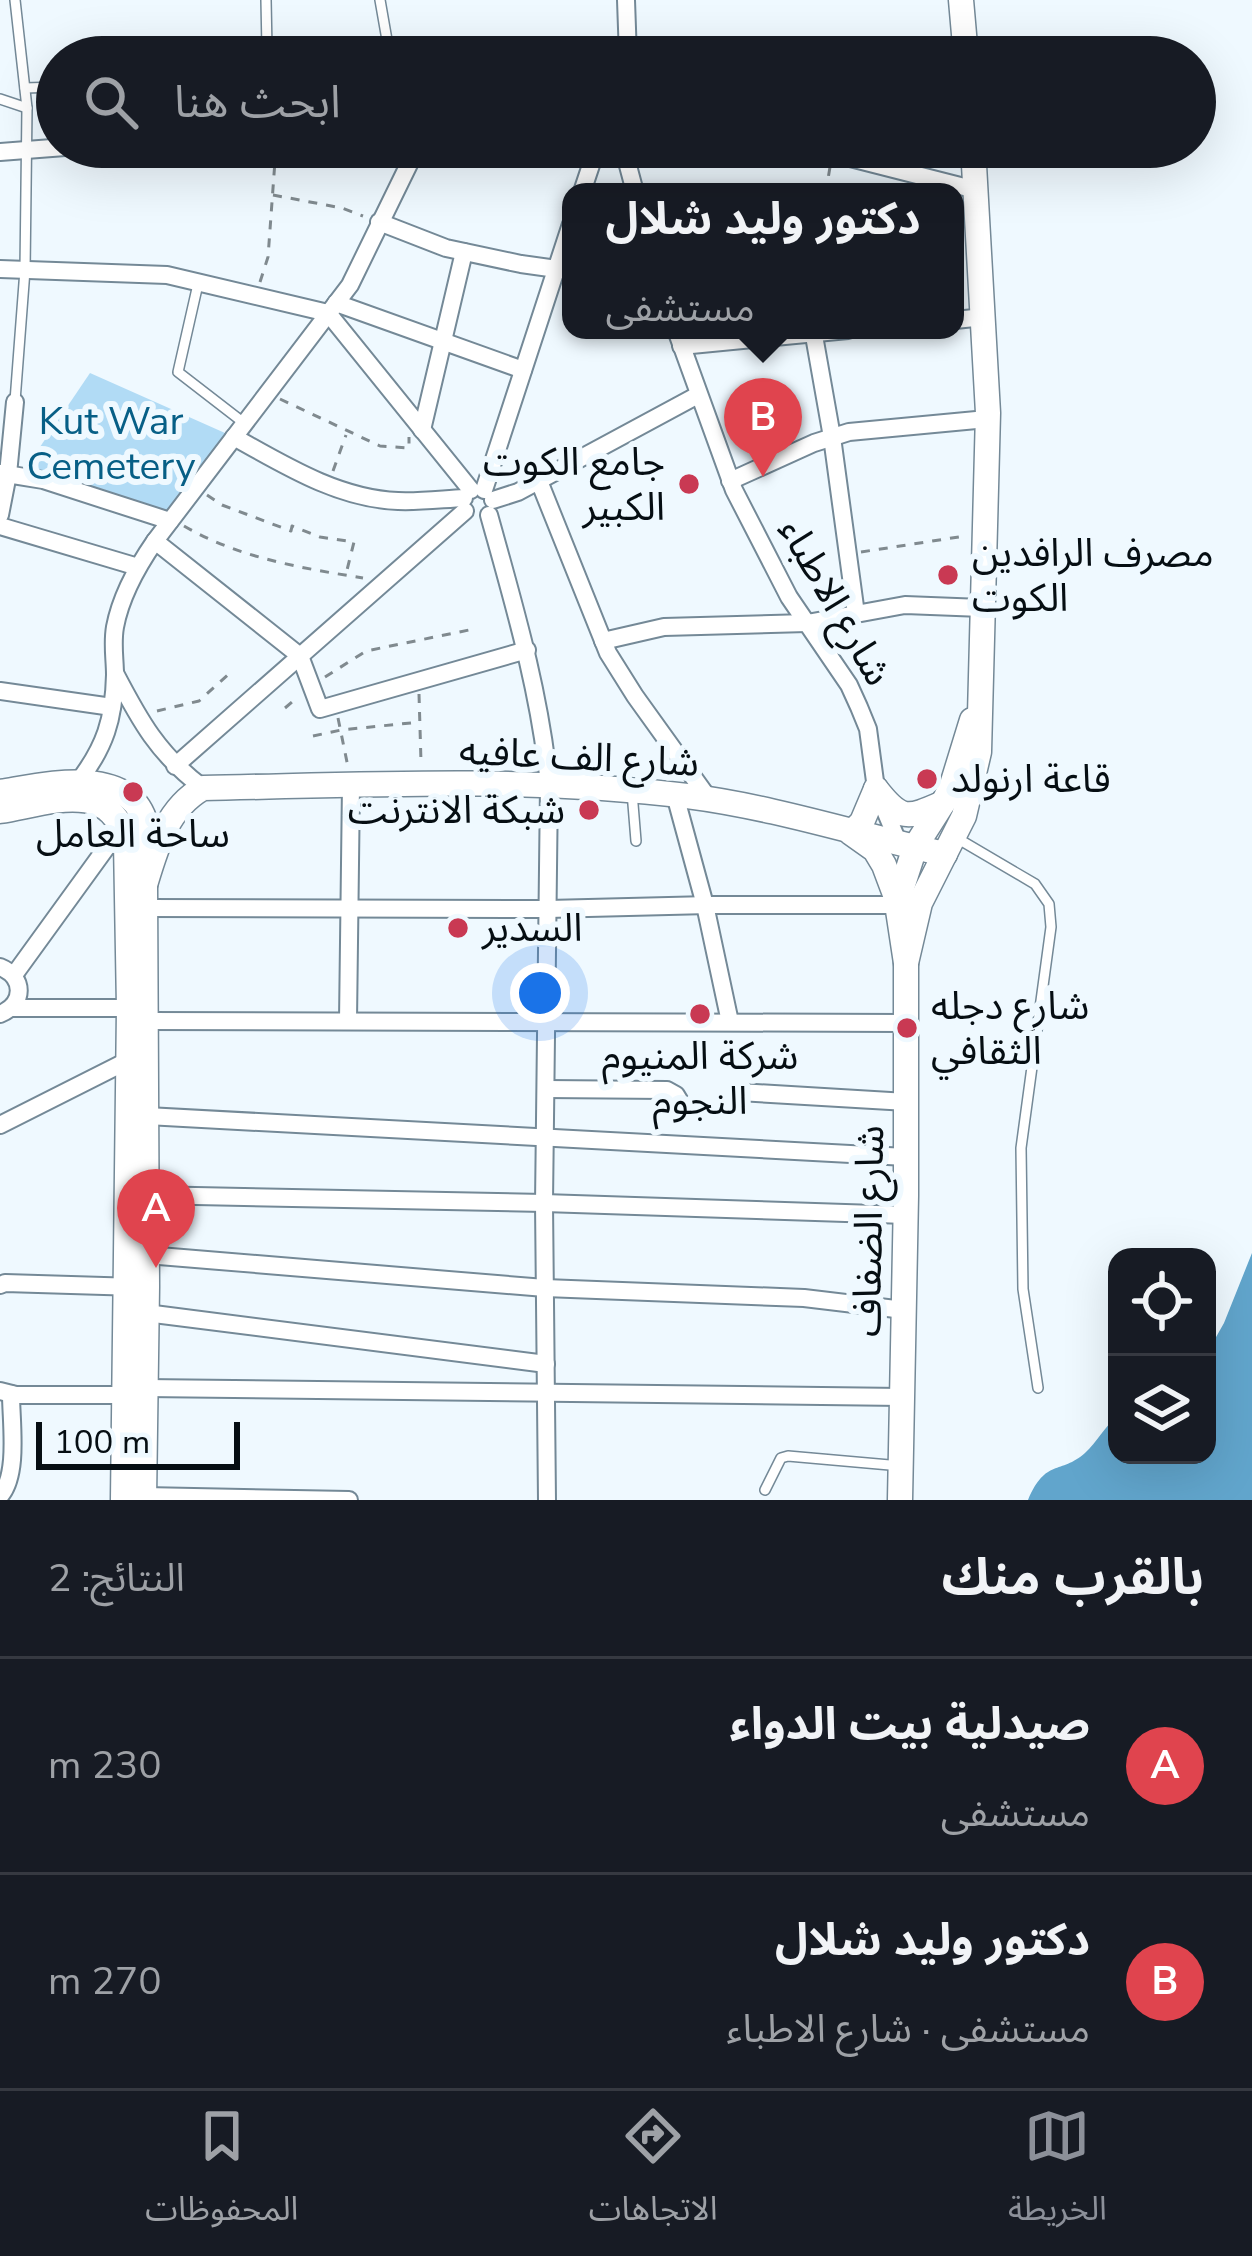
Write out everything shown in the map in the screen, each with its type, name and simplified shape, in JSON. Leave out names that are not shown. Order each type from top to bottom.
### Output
[{"type":"street","points":[[626,0],[627,36]]},
{"type":"street","points":[[961,0],[964,36]]},
{"type":"street","points":[[0,152],[36,149]]},
{"type":"street","points":[[78,782],[103,746],[112,707],[115,624],[138,567],[350,285],[409,168]]},
{"type":"street","points":[[888,168],[948,183]]},
{"type":"street","points":[[906,963],[920,903],[969,800],[979,752],[987,419],[974,168]]},
{"type":"street","points":[[964,187],[976,190]]},
{"type":"street","points":[[379,222],[464,252],[562,269]]},
{"type":"street","points":[[422,430],[464,252]]},
{"type":"street","points":[[0,269],[148,273],[199,281],[332,308],[523,370]]},
{"type":"street","points":[[175,766],[478,501],[562,274]]},
{"type":"street","points":[[332,308],[478,501],[527,650],[544,734],[548,785],[547,1500]]},
{"type":"street","points":[[964,319],[984,317]]},
{"type":"street","name":"شارع الاطباء","points":[[678,339],[730,481],[790,597],[860,706],[876,789],[907,845]]},
{"type":"street","points":[[815,339],[856,614]]},
{"type":"street","points":[[239,430],[295,471],[356,495],[398,501],[478,501],[507,497],[698,395]]},
{"type":"street","points":[[0,515],[14,402]]},
{"type":"street","points":[[730,481],[850,432],[987,419]]},
{"type":"street","points":[[4,473],[43,480],[171,520]]},
{"type":"street","points":[[539,481],[603,640],[634,696],[709,800]]},
{"type":"street","points":[[0,526],[138,567]]},
{"type":"street","points":[[155,541],[300,656],[320,709],[527,650]]},
{"type":"street","points":[[603,640],[664,627],[807,623],[905,605],[982,608]]},
{"type":"street","points":[[115,672],[151,739],[202,788],[188,797],[165,827],[145,896]]},
{"type":"street","points":[[0,692],[112,707]]},
{"type":"street","points":[[897,905],[907,845],[943,803],[979,700]]},
{"type":"street","points":[[0,793],[78,782],[112,787],[134,804],[146,822],[138,1014],[129,1060],[137,1287],[137,1498],[349,1500]]},
{"type":"street","name":"شارع الف عافيه","points":[[202,788],[422,784],[632,791],[709,800],[907,845],[950,846]]},
{"type":"street","points":[[348,1021],[351,785]]},
{"type":"street","points":[[906,963],[897,905],[884,865],[874,850],[851,833],[862,822],[876,789],[897,813],[912,816],[943,803]]},
{"type":"street","points":[[675,795],[730,1022]]},
{"type":"street","points":[[0,812],[83,799],[106,808],[122,826],[126,842],[147,1116],[147,1255],[137,1287],[146,1313],[134,1391]]},
{"type":"street","points":[[6,1011],[20,994],[20,986],[7,971],[122,826]]},
{"type":"street","points":[[145,896],[350,908],[897,905]]},
{"type":"street","name":"شارع الضفاف","points":[[900,1500],[906,963]]},
{"type":"street","points":[[6,1011],[348,1021],[906,1023]]},
{"type":"street","points":[[0,1125],[129,1060]]},
{"type":"street","points":[[546,1089],[667,1090],[685,1110]]},
{"type":"street","points":[[739,1092],[907,1102]]},
{"type":"street","points":[[147,1116],[906,1157]]},
{"type":"street","points":[[147,1195],[906,1215]]},
{"type":"street","points":[[147,1255],[545,1288],[804,1298],[904,1310]]},
{"type":"street","points":[[0,1285],[137,1287]]},
{"type":"street","points":[[146,1313],[546,1364]]},
{"type":"street","points":[[0,1496],[8,1485],[11,1466],[5,1393],[902,1396]]},
{"type":"lane","points":[[14,402],[25,270],[27,108],[15,0]]},
{"type":"lane","points":[[266,0],[267,36]]},
{"type":"lane","points":[[380,0],[386,36]]},
{"type":"lane","points":[[25,88],[36,88]]},
{"type":"lane","points":[[0,99],[27,108]]},
{"type":"lane","points":[[199,281],[178,372],[239,430]]},
{"type":"lane","points":[[632,791],[636,841]]},
{"type":"lane","points":[[950,846],[1035,884],[1049,904],[1051,927],[1021,1148],[1023,1289],[1038,1388]]},
{"type":"lane","points":[[765,1490],[781,1458],[788,1456],[901,1466]]},
{"type":"path","points":[[256,296],[268,257],[274,168]]},
{"type":"path","points":[[272,195],[342,208],[379,222]]},
{"type":"path","points":[[268,393],[380,446],[409,448],[408,437],[422,430]]},
{"type":"path","points":[[328,484],[347,432]]},
{"type":"path","points":[[196,487],[222,505],[291,531],[292,526],[320,537],[354,542],[346,575]]},
{"type":"path","points":[[171,520],[208,540],[279,564],[371,579],[380,585]]},
{"type":"path","points":[[848,554],[985,532]]},
{"type":"path","points":[[284,708],[366,650],[469,630]]},
{"type":"path","points":[[137,716],[199,701],[231,672]]},
{"type":"path","points":[[419,680],[422,784]]},
{"type":"path","points":[[335,704],[351,785]]},
{"type":"path","points":[[313,736],[420,722]]},
{"type":"green space","name":"Kut War Cemetery","points":[[90,373],[234,437],[170,521],[21,475]]},
{"type":"shaded area","points":[[1252,1253],[1252,1500],[1028,1500],[1047,1472],[1076,1460],[1108,1425],[1108,1464],[1216,1464],[1216,1337]]},
{"type":"place","name":"دكتور وليد شلال","points":[[763,477]]},
{"type":"place","name":"جامع الكوت الكبير","points":[[689,484]]},
{"type":"place","name":"مصرف الرافدين الكوت","points":[[948,575]]},
{"type":"place","name":"قاعة ارنولد","points":[[927,779]]},
{"type":"place","name":"ساحة العامل","points":[[133,792]]},
{"type":"place","name":"شبكة الانترنت","points":[[589,810]]},
{"type":"place","name":"السدير","points":[[458,928]]},
{"type":"place","name":"شركة المنيوم النجوم","points":[[700,1014]]},
{"type":"place","name":"شارع دجله الثقافي","points":[[907,1028]]},
{"type":"place","name":"صيدلية بيت الدواء","points":[[156,1268]]}]
